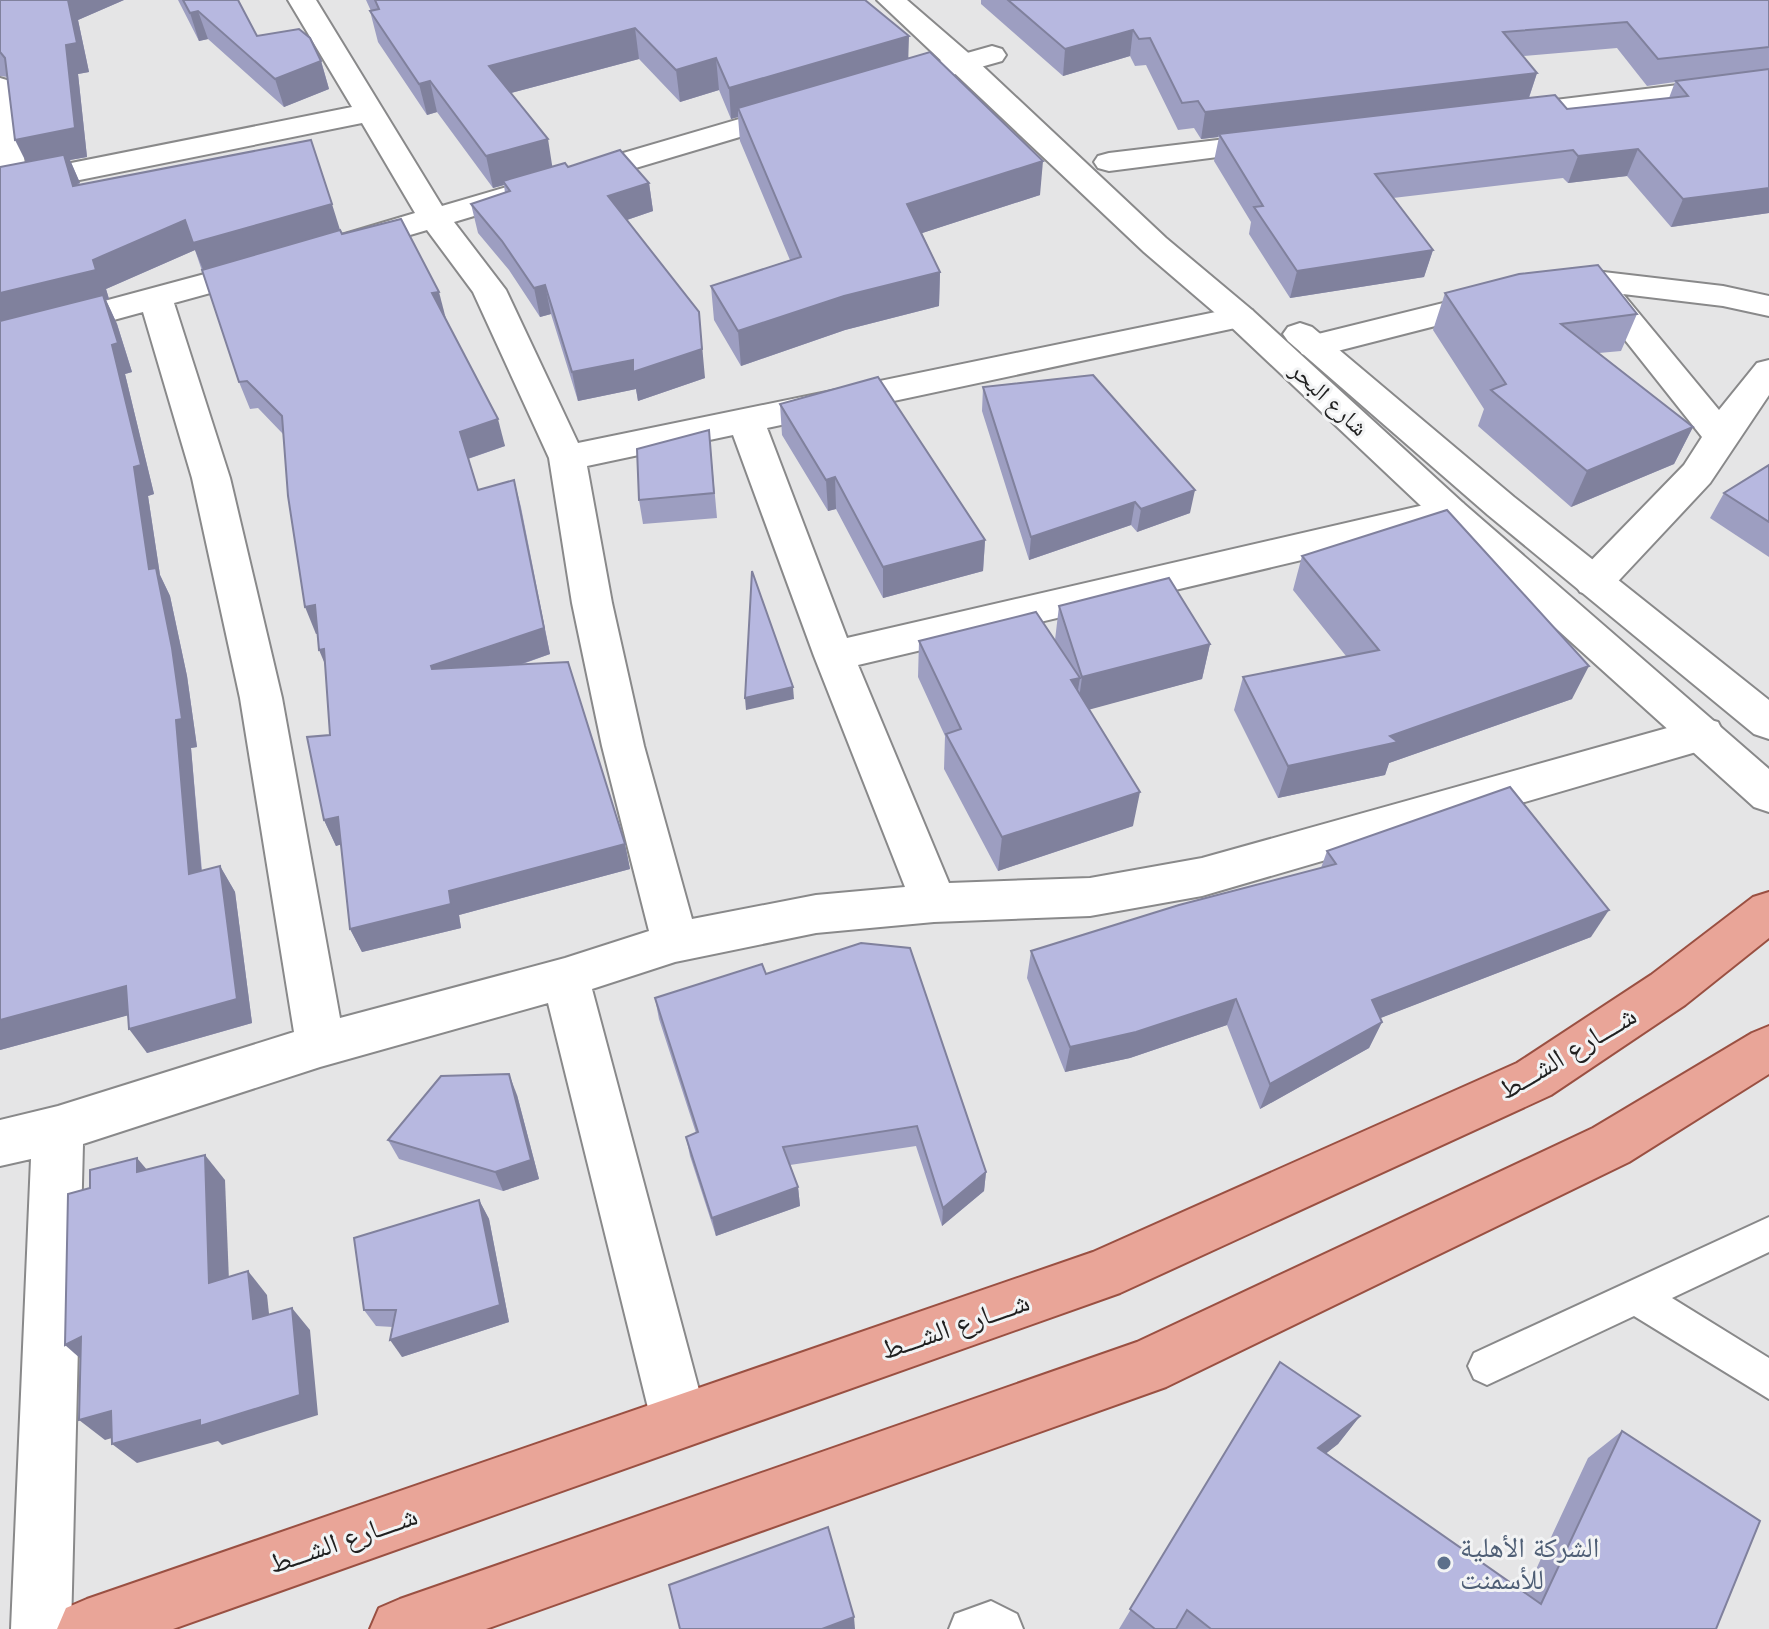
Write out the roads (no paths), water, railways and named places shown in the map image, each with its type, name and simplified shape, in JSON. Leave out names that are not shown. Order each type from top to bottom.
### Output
[{"type":"main road","name":"شــــارع الشـــط","points":[[87,1629],[1101,1275],[1534,1079],[1668,990],[1769,911]]},
{"type":"main road","points":[[400,1629],[1146,1367],[1611,1145],[1769,1048]]},
{"type":"street","points":[[302,0],[434,218],[489,290],[567,458],[592,603],[623,746],[675,942]]},
{"type":"street","name":"شارع البحر","points":[[891,0],[977,59],[1109,162],[1314,346],[1594,582],[1769,723]]},
{"type":"street","name":"شارع البحر","points":[[931,0],[977,59],[1155,245],[1240,317],[1450,512],[1769,795]]},
{"type":"street","points":[[890,84],[977,59]]},
{"type":"street","points":[[1470,119],[1769,83]]},
{"type":"street","points":[[0,87],[6,185],[368,113]]},
{"type":"street","points":[[0,340],[156,300],[831,101]]},
{"type":"street","points":[[1109,162],[1298,140]]},
{"type":"street","points":[[1595,281],[1721,436]]},
{"type":"street","points":[[1314,346],[1540,289],[1595,281],[1723,296],[1769,306]]},
{"type":"street","points":[[156,300],[211,478],[261,698],[320,1045]]},
{"type":"street","points":[[567,458],[1240,317]]},
{"type":"street","points":[[1594,582],[1697,474],[1769,371]]},
{"type":"street","points":[[746,420],[834,656],[934,903]]},
{"type":"street","points":[[834,656],[1450,512]]},
{"type":"street","points":[[0,1143],[58,1129],[320,1045],[565,978],[675,942],[816,914],[934,903],[1090,897],[1202,877],[1703,734]]},
{"type":"street","points":[[565,978],[679,1420]]},
{"type":"street","points":[[41,1629],[58,1129]]},
{"type":"lane","points":[[1487,1366],[1769,1234]]},
{"type":"lane","points":[[1636,1296],[1769,1380]]},
{"type":"lane","points":[[970,1629],[991,1622],[1002,1629]]},
{"type":"place","name":"الشركة الأهلية للأسمنت","points":[[1444,1563]]}]
